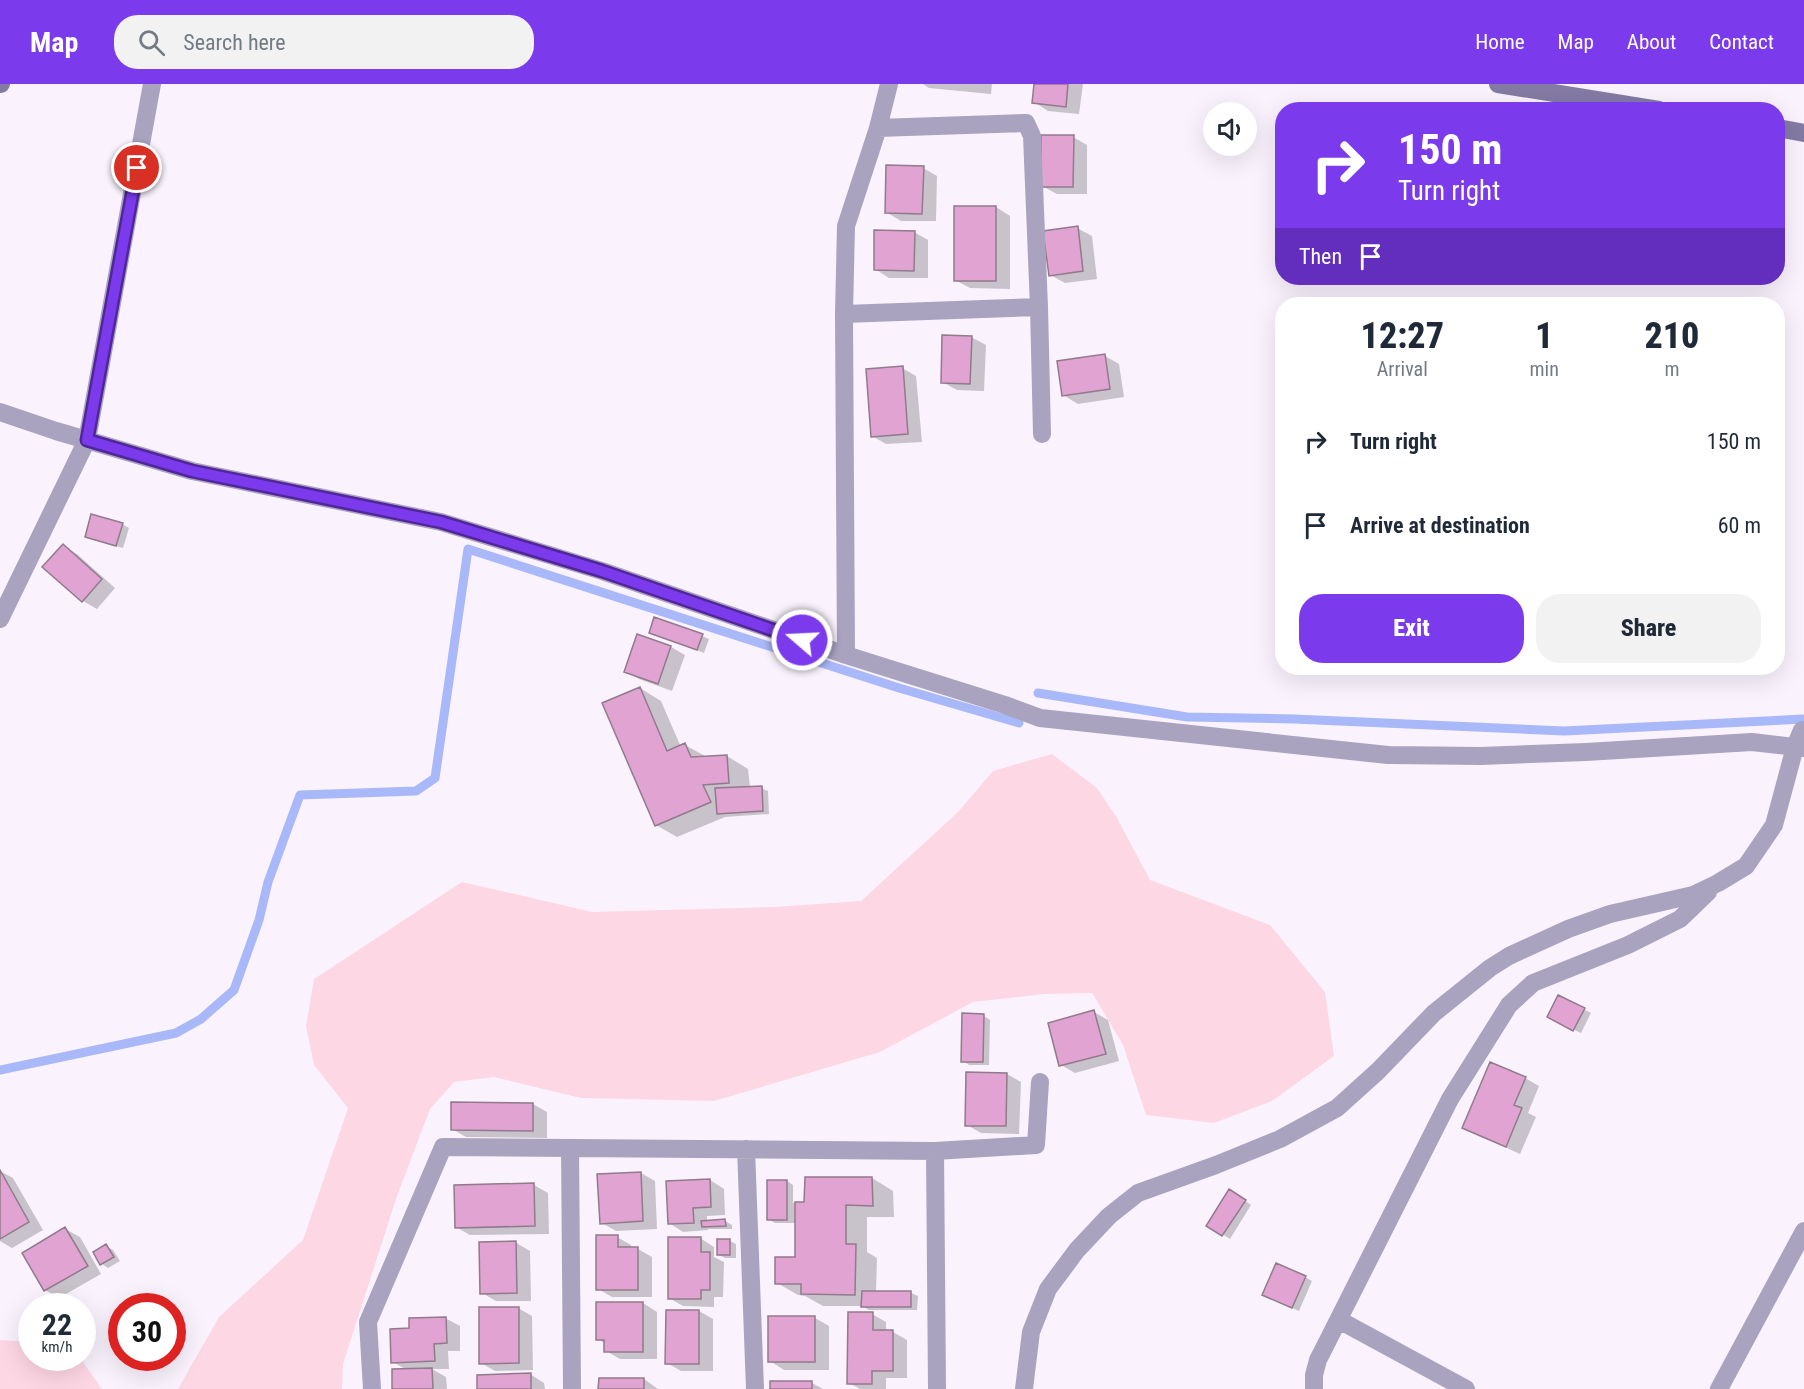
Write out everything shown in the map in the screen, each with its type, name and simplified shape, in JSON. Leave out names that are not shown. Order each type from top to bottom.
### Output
[{"type":"street","points":[[0,619],[87,440],[152,84]]},
{"type":"street","points":[[846,655],[844,314],[846,226],[890,84]]},
{"type":"street","points":[[1498,84],[1609,102]]},
{"type":"street","points":[[878,128],[1026,123],[1032,136],[1040,307],[1042,434]]},
{"type":"street","points":[[1785,129],[1804,133]]},
{"type":"street","points":[[844,314],[1040,307]]},
{"type":"street","points":[[0,412],[192,471],[441,522],[602,571],[846,655],[1040,718],[1388,755],[1516,755],[1752,742],[1800,742],[1774,825],[1746,866],[1693,895],[1610,914],[1569,929],[1509,956],[1434,1013],[1378,1071],[1337,1108],[1280,1139],[1216,1166],[1138,1193],[1101,1224],[1077,1250],[1048,1289],[1031,1332],[1024,1389]]},
{"type":"street","points":[[1314,1389],[1314,1375],[1318,1360],[1450,1099],[1509,1005],[1533,983],[1628,945],[1680,919],[1718,883]]},
{"type":"street","points":[[372,1389],[368,1322],[443,1147],[935,1151],[1036,1145],[1040,1082]]},
{"type":"street","points":[[570,1148],[572,1389]]},
{"type":"street","points":[[746,1149],[755,1389]]},
{"type":"street","points":[[935,1151],[937,1389]]},
{"type":"street","points":[[1719,1389],[1804,1231]]},
{"type":"street","points":[[1339,1320],[1466,1389]]},
{"type":"shaded area","points":[[1052,754],[1097,788],[1117,818],[1150,880],[1270,925],[1325,992],[1334,1056],[1272,1101],[1214,1123],[1146,1115],[1123,1045],[1092,993],[1044,994],[973,1002],[880,1052],[714,1101],[581,1098],[494,1077],[454,1082],[430,1109],[397,1196],[343,1364],[342,1389],[178,1389],[219,1317],[303,1240],[348,1108],[314,1065],[306,1026],[314,979],[462,882],[592,912],[774,907],[861,901],[958,812],[993,771]]},
{"type":"shaded area","points":[[0,1340],[18,1341],[18,1371],[89,1371],[102,1389],[0,1389]]},
{"type":"building","points":[[1034,84],[1068,84],[1066,107],[1032,103]]},
{"type":"building","points":[[1041,135],[1074,135],[1073,187],[1041,187]]},
{"type":"building","points":[[886,165],[924,166],[922,214],[885,213]]},
{"type":"building","points":[[954,206],[996,206],[996,281],[954,281]]},
{"type":"building","points":[[1078,226],[1083,271],[1049,276],[1043,231]]},
{"type":"building","points":[[874,230],[915,231],[914,271],[874,270]]},
{"type":"building","points":[[942,335],[972,336],[970,384],[941,383]]},
{"type":"building","points":[[1105,354],[1110,389],[1062,396],[1057,361]]},
{"type":"building","points":[[903,366],[908,434],[871,437],[866,369]]},
{"type":"building","points":[[91,514],[123,523],[116,546],[85,537]]},
{"type":"building","points":[[63,544],[102,579],[82,602],[42,567]]},
{"type":"building","points":[[654,617],[703,634],[697,650],[649,633]]},
{"type":"building","points":[[637,634],[671,646],[658,684],[624,672]]},
{"type":"building","points":[[640,687],[667,751],[685,743],[691,757],[727,755],[729,783],[703,785],[711,802],[655,826],[602,703]]},
{"type":"building","points":[[762,786],[763,811],[717,814],[715,788]]},
{"type":"building","points":[[1558,995],[1585,1008],[1573,1031],[1547,1017]]},
{"type":"building","points":[[1094,1010],[1106,1054],[1059,1066],[1048,1023]]},
{"type":"building","points":[[962,1013],[984,1014],[983,1062],[961,1062]]},
{"type":"building","points":[[1490,1062],[1526,1077],[1514,1105],[1522,1108],[1506,1147],[1462,1128]]},
{"type":"building","points":[[966,1072],[1007,1073],[1006,1126],[965,1126]]},
{"type":"building","points":[[451,1102],[533,1103],[533,1131],[451,1130]]},
{"type":"building","points":[[0,1170],[29,1222],[0,1239]]},
{"type":"building","points":[[641,1172],[643,1221],[600,1224],[597,1174]]},
{"type":"building","points":[[805,1177],[872,1177],[873,1206],[846,1205],[846,1244],[856,1244],[855,1295],[801,1294],[801,1284],[775,1284],[775,1257],[795,1257],[795,1202],[804,1202]]},
{"type":"building","points":[[710,1179],[711,1207],[693,1208],[694,1223],[668,1224],[666,1181]]},
{"type":"building","points":[[767,1180],[787,1180],[787,1220],[767,1220]]},
{"type":"building","points":[[534,1183],[535,1226],[455,1228],[454,1185]]},
{"type":"building","points":[[1229,1189],[1246,1200],[1222,1236],[1206,1226]]},
{"type":"building","points":[[725,1219],[726,1226],[702,1227],[701,1221]]},
{"type":"building","points":[[65,1227],[88,1266],[44,1291],[22,1253]]},
{"type":"building","points":[[596,1235],[618,1235],[618,1247],[638,1247],[638,1290],[596,1290]]},
{"type":"building","points":[[668,1237],[701,1237],[701,1252],[710,1252],[710,1290],[701,1290],[701,1299],[668,1299]]},
{"type":"building","points":[[717,1239],[730,1239],[730,1255],[717,1255]]},
{"type":"building","points":[[516,1241],[517,1293],[480,1294],[479,1242]]},
{"type":"building","points":[[106,1244],[114,1257],[100,1265],[93,1252]]},
{"type":"building","points":[[1276,1263],[1306,1276],[1292,1308],[1262,1295]]},
{"type":"building","points":[[862,1291],[911,1291],[911,1307],[861,1307]]},
{"type":"building","points":[[596,1302],[643,1302],[643,1352],[604,1352],[604,1340],[596,1340]]},
{"type":"building","points":[[479,1307],[519,1307],[519,1363],[479,1364]]},
{"type":"building","points":[[666,1310],[699,1310],[699,1364],[665,1364]]},
{"type":"building","points":[[848,1312],[873,1312],[873,1330],[893,1330],[893,1371],[872,1371],[872,1384],[847,1384]]},
{"type":"building","points":[[768,1316],[815,1316],[815,1362],[768,1362]]},
{"type":"building","points":[[446,1317],[447,1343],[434,1344],[435,1361],[391,1363],[390,1329],[409,1328],[409,1318]]},
{"type":"building","points":[[432,1368],[433,1389],[392,1389],[392,1369]]},
{"type":"building","points":[[531,1373],[531,1389],[477,1389],[477,1375]]},
{"type":"building","points":[[599,1378],[644,1378],[644,1389],[598,1389]]},
{"type":"building","points":[[770,1381],[812,1381],[812,1389],[770,1389]]},
{"type":"waterway","points":[[0,1070],[176,1033],[201,1019],[234,990],[259,920],[268,882],[300,795],[416,791],[435,778],[468,549],[899,688],[1019,723]]},
{"type":"waterway","points":[[1038,693],[1187,717],[1294,719],[1564,731],[1804,719]]},
{"type":"route","points":[[137,168],[87,440],[192,471],[441,522],[602,571],[802,640]]}]
